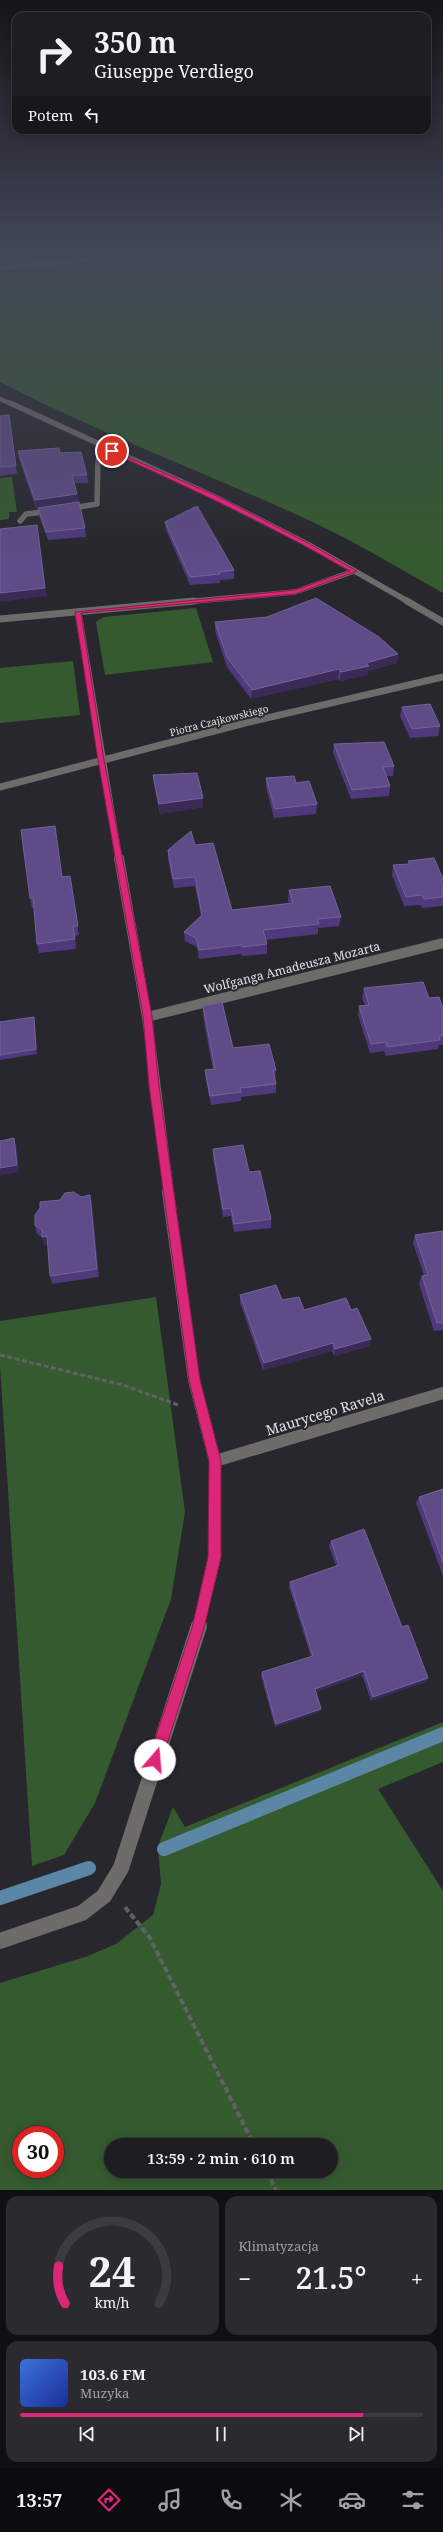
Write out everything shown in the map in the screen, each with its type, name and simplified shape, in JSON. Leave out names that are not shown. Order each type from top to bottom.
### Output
[{"type":"street","points":[[0,399],[215,497],[308,545],[443,622]]},
{"type":"street","points":[[20,521],[26,514],[97,504],[98,460],[112,451]]},
{"type":"street","points":[[0,619],[295,592],[354,571]]},
{"type":"street","points":[[0,1941],[82,1913],[104,1896],[121,1868],[198,1628],[214,1557],[215,1461],[194,1380],[154,1086],[148,1016],[101,760],[78,612]]},
{"type":"street","name":"Piotra Czajkowskiego","points":[[0,787],[101,760],[443,677]]},
{"type":"street","name":"Wolfganga Amadeusza Mozarta","points":[[148,1016],[443,943]]},
{"type":"street","name":"Maurycego Ravela","points":[[215,1461],[443,1393]]},
{"type":"path","points":[[0,1355],[123,1385],[180,1406]]},
{"type":"path","points":[[104,1896],[128,1908],[150,1938],[250,2138]]},
{"type":"path","points":[[270,2178],[276,2190]]},
{"type":"green space","points":[[0,354],[443,354],[443,593],[322,526],[151,452],[37,401],[0,382]]},
{"type":"green space","points":[[12,477],[17,512],[9,512],[9,519],[0,520],[0,478]]},
{"type":"green space","points":[[196,608],[213,662],[105,675],[96,622],[104,617]]},
{"type":"green space","points":[[73,661],[80,715],[0,723],[0,668]]},
{"type":"green space","points":[[156,1297],[185,1512],[171,1599],[95,1803],[64,1855],[32,1866],[0,1365],[0,1321]]},
{"type":"green space","points":[[443,1722],[443,1762],[378,1789],[443,1891],[443,2190],[0,2190],[0,1983],[88,1956],[116,1944],[153,1915],[161,1884],[158,1846],[173,1807],[185,1827]]},
{"type":"building","points":[[9,415],[16,466],[0,467],[0,416]]},
{"type":"building","points":[[59,448],[60,453],[81,452],[87,475],[72,475],[77,494],[35,500],[18,451]]},
{"type":"building","points":[[79,502],[85,528],[46,532],[38,508]]},
{"type":"building","points":[[197,506],[234,570],[219,572],[220,574],[190,577],[165,522]]},
{"type":"building","points":[[37,525],[45,588],[0,593],[0,529]]},
{"type":"building","points":[[316,598],[379,637],[398,654],[366,663],[369,666],[341,672],[339,669],[252,690],[227,657],[215,622],[267,617]]},
{"type":"building","points":[[430,704],[440,726],[412,729],[402,707]]},
{"type":"building","points":[[384,742],[394,766],[383,767],[390,786],[352,790],[334,744]]},
{"type":"building","points":[[197,773],[203,798],[159,804],[153,775]]},
{"type":"building","points":[[294,776],[296,783],[309,781],[317,804],[275,809],[266,778]]},
{"type":"building","points":[[55,826],[62,877],[70,876],[78,926],[73,926],[75,939],[37,944],[33,898],[30,898],[21,830]]},
{"type":"building","points":[[191,831],[195,845],[213,843],[232,910],[293,903],[289,890],[330,886],[341,917],[317,919],[319,924],[263,930],[267,944],[242,947],[241,945],[199,950],[196,938],[184,932],[202,915],[195,877],[173,879],[168,850]]},
{"type":"building","points":[[434,858],[443,879],[441,879],[443,884],[443,897],[424,899],[422,895],[406,897],[393,865],[410,864],[408,861]]},
{"type":"building","points":[[423,982],[429,998],[439,997],[443,1008],[443,1036],[439,1036],[440,1040],[387,1047],[386,1042],[371,1044],[359,1006],[369,1005],[364,988]]},
{"type":"building","points":[[222,1002],[233,1048],[269,1044],[276,1070],[273,1070],[276,1084],[240,1088],[241,1092],[210,1096],[205,1070],[215,1069],[203,1006]]},
{"type":"building","points":[[34,1017],[36,1049],[0,1055],[0,1022]]},
{"type":"building","points":[[14,1138],[17,1165],[0,1168],[0,1141]]},
{"type":"building","points":[[243,1145],[249,1172],[260,1171],[271,1219],[234,1224],[231,1208],[223,1209],[213,1149]]},
{"type":"building","points":[[74,1192],[81,1197],[90,1195],[97,1269],[50,1276],[47,1236],[42,1237],[42,1230],[35,1225],[35,1215],[40,1208],[40,1202],[60,1200],[65,1193]]},
{"type":"building","points":[[443,1231],[443,1322],[437,1323],[422,1276],[428,1275],[415,1235]]},
{"type":"building","points":[[276,1285],[282,1300],[299,1297],[304,1310],[346,1298],[351,1310],[357,1308],[371,1339],[335,1349],[333,1343],[264,1363],[240,1295]]},
{"type":"building","points":[[443,1489],[443,1562],[419,1497]]},
{"type":"building","points":[[364,1529],[402,1627],[408,1625],[428,1678],[373,1697],[364,1671],[315,1689],[321,1709],[276,1724],[262,1672],[313,1656],[290,1582],[339,1565],[331,1541]]},
{"type":"waterway","points":[[164,1849],[443,1734]]},
{"type":"waterway","points":[[0,1898],[89,1868]]},
{"type":"route","points":[[112,451],[150,466],[215,497],[308,545],[354,571],[311,588],[295,592],[78,612],[101,760],[148,1016],[154,1086],[194,1380],[215,1461],[214,1557],[198,1628],[155,1760]]}]
